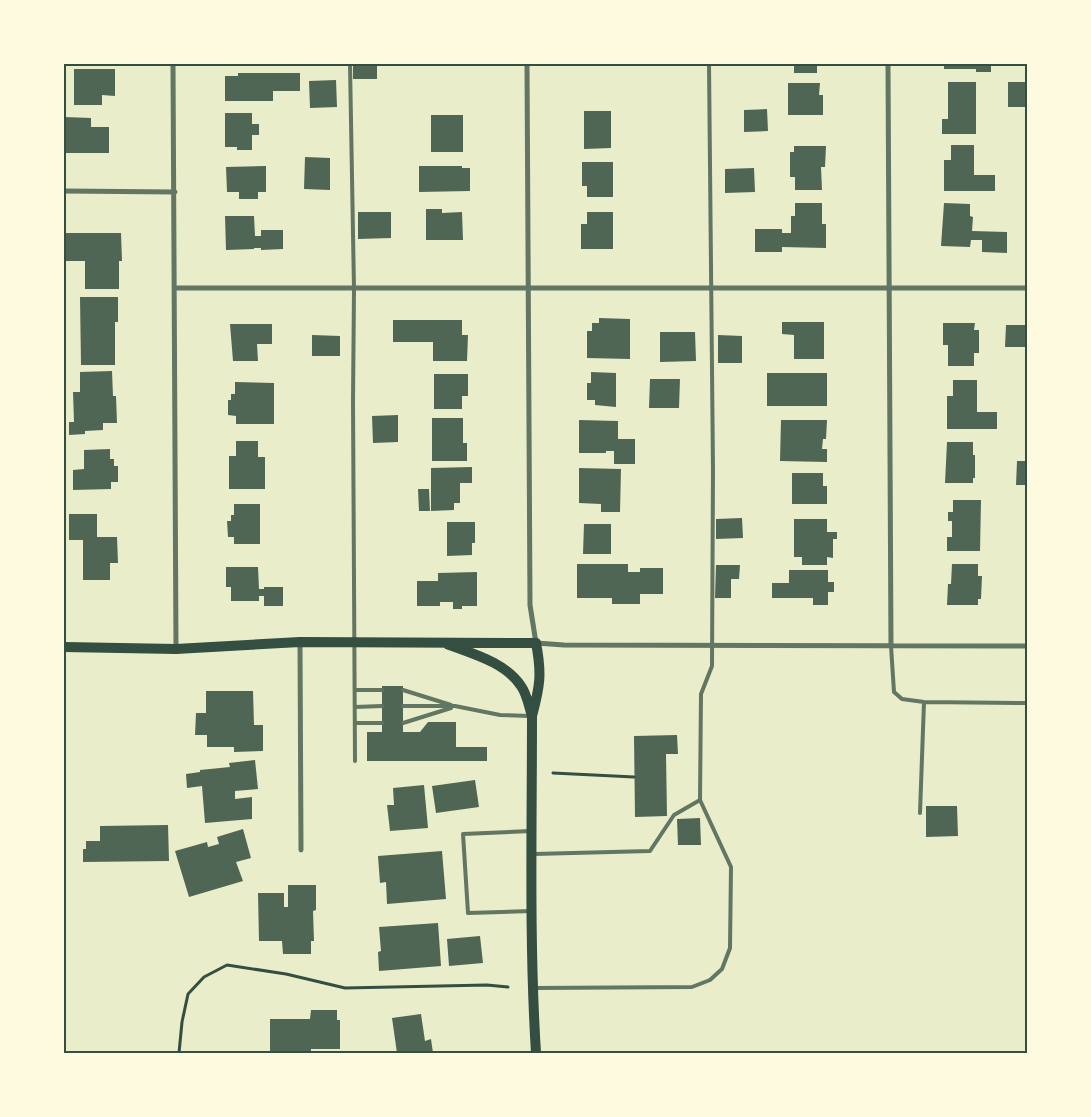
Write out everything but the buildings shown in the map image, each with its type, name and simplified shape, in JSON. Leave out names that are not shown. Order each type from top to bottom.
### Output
[{"type":"main road","points":[[64,647],[176,649],[354,641],[536,643],[540,664],[540,687],[532,716],[531,854],[532,988],[536,1053]]},
{"type":"main road","points":[[441,642],[491,661],[508,672],[522,687],[532,716]]},
{"type":"street","points":[[173,64],[176,649]]},
{"type":"street","points":[[527,64],[530,605],[536,643],[1027,646]]},
{"type":"street","points":[[888,64],[892,646]]},
{"type":"street","points":[[64,191],[174,192]]},
{"type":"street","points":[[174,288],[1027,288]]},
{"type":"street","points":[[300,642],[301,850]]},
{"type":"lane","points":[[350,64],[354,289],[355,761]]},
{"type":"lane","points":[[532,988],[692,987],[710,980],[722,969],[730,948],[731,867],[700,800],[701,694],[712,666],[710,64]]},
{"type":"lane","points":[[892,646],[894,692],[902,699],[924,702],[1027,703]]},
{"type":"lane","points":[[355,690],[382,690]]},
{"type":"lane","points":[[403,690],[455,706],[500,715],[532,716]]},
{"type":"lane","points":[[920,813],[924,702]]},
{"type":"lane","points":[[355,707],[382,706]]},
{"type":"lane","points":[[403,706],[455,706]]},
{"type":"lane","points":[[403,723],[455,706]]},
{"type":"lane","points":[[355,723],[382,723]]},
{"type":"lane","points":[[531,854],[650,852],[674,815],[700,800]]},
{"type":"lane","points":[[531,911],[468,913],[463,834],[532,831]]},
{"type":"path","points":[[554,773],[634,777]]},
{"type":"path","points":[[179,1053],[182,1022],[188,994],[204,977],[227,965],[286,974],[345,988],[487,985],[508,987]]}]
